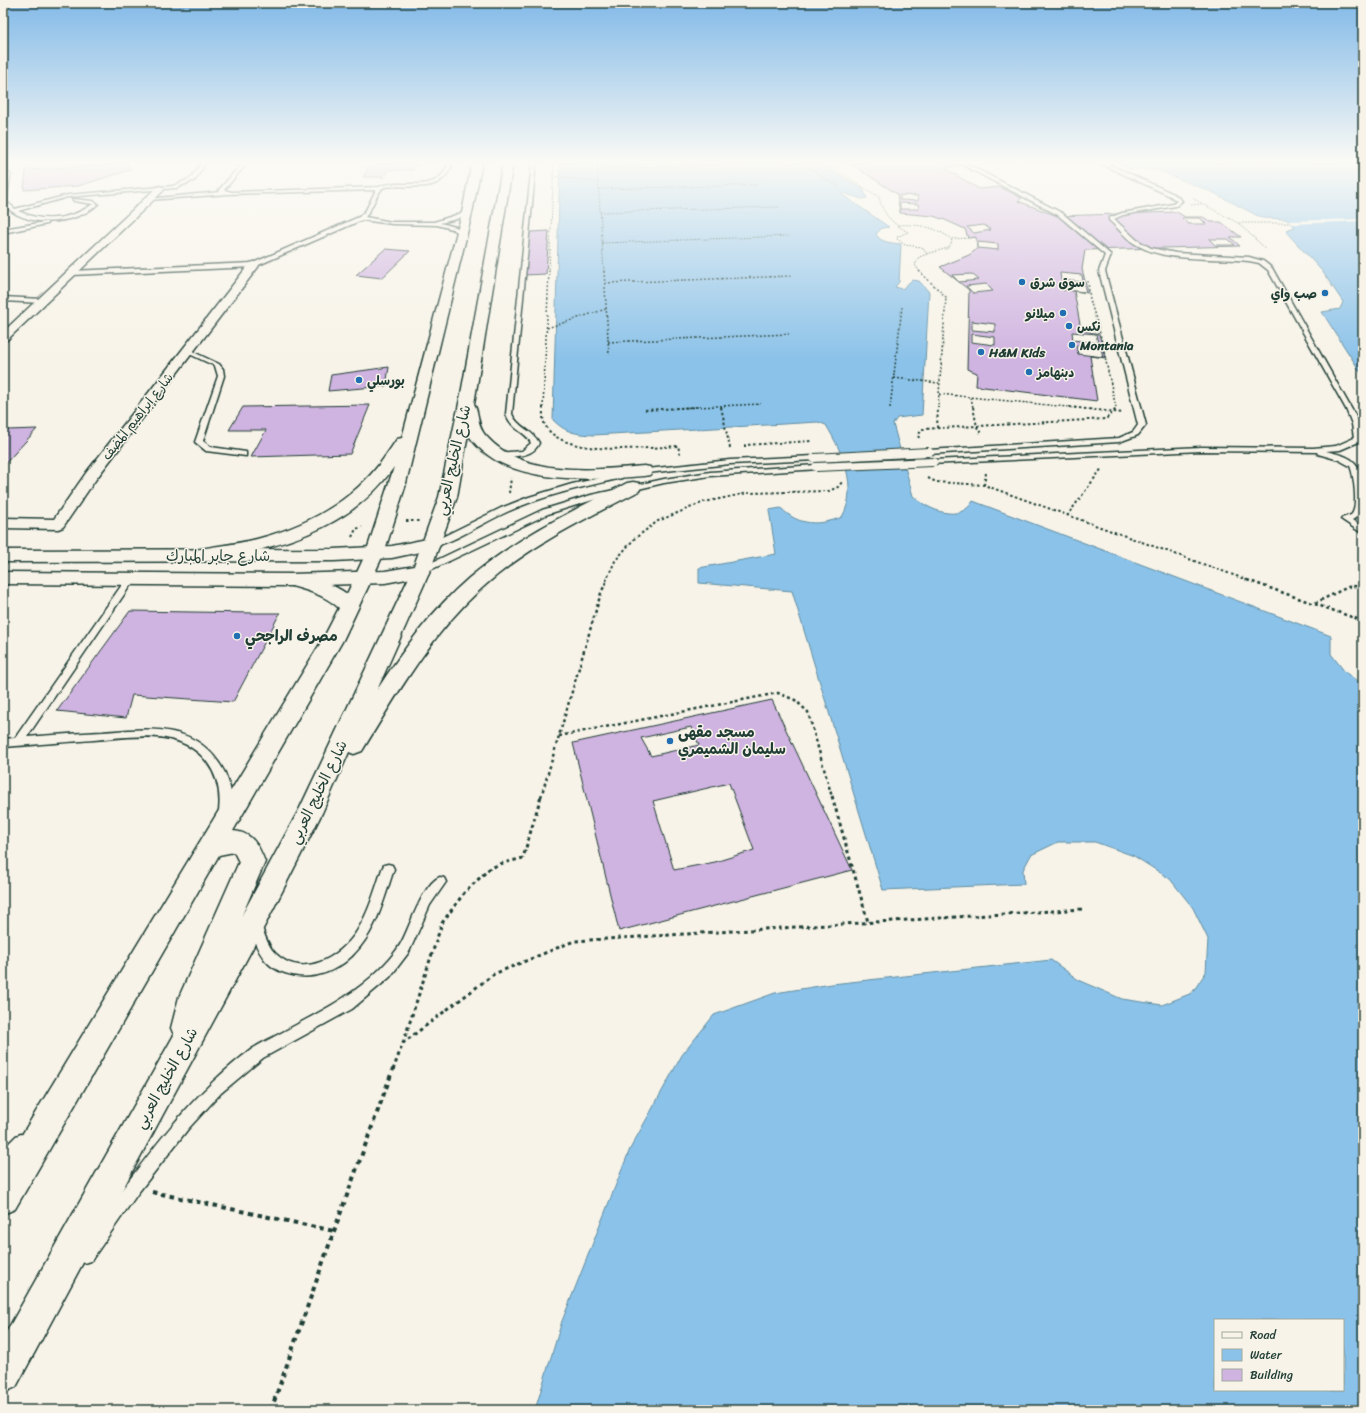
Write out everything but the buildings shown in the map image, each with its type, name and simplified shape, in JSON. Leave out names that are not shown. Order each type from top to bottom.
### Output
[{"type":"main road","points":[[3,1197],[333,640],[364,578],[375,553],[397,487],[463,228]]},
{"type":"main road","name":"شارع الخليج العربي","points":[[3,1374],[254,918],[310,813],[421,571],[448,498],[468,394],[497,228]]},
{"type":"main road","points":[[468,394],[469,415],[472,430],[488,448],[514,463],[528,468],[558,474],[639,479]]},
{"type":"main road","points":[[194,556],[263,545],[301,532],[332,516],[365,492],[391,460],[412,428]]},
{"type":"main road","points":[[310,813],[400,672],[424,638],[456,601],[508,557],[534,540],[639,479]]},
{"type":"main road","name":"شارع جابر المبارك","points":[[3,556],[194,556],[375,553],[399,551],[432,544]]},
{"type":"main road","name":"شارع جابر المبارك","points":[[3,578],[292,580],[364,578],[421,571]]},
{"type":"main road","points":[[292,580],[323,587],[342,599],[350,607]]},
{"type":"main road","points":[[180,1052],[193,997],[252,862],[249,850],[238,842],[227,841],[217,836]]},
{"type":"street","points":[[3,338],[119,228]]},
{"type":"street","name":"شارع إبراهيم المضف","points":[[3,523],[58,524],[90,476],[254,265]]},
{"type":"lane","points":[[3,231],[19,228]]},
{"type":"lane","points":[[72,273],[254,265],[338,228]]},
{"type":"lane","points":[[499,455],[524,453],[534,446],[535,443],[532,438],[512,424],[509,414],[527,228]]},
{"type":"lane","points":[[421,571],[545,512],[594,497],[639,479],[730,462],[929,452],[1119,440],[1133,435],[1140,430],[1142,425],[1102,271],[1108,255],[1076,228]]},
{"type":"lane","points":[[1121,228],[1138,244],[1154,250],[1168,253],[1249,259],[1261,262],[1268,266],[1349,409],[1356,424],[1358,439],[1363,448]]},
{"type":"lane","points":[[3,299],[42,301]]},
{"type":"lane","points":[[187,351],[217,365],[220,369],[221,376],[198,442],[209,449],[243,454]]},
{"type":"lane","points":[[432,544],[447,539],[506,509],[602,479],[639,479],[816,467],[1201,449],[1313,450],[1337,448],[1358,439]]},
{"type":"lane","points":[[1313,450],[1341,458],[1351,464],[1355,469],[1358,510],[1354,516],[1345,519],[1363,530]]},
{"type":"lane","points":[[18,742],[131,578]]},
{"type":"lane","points":[[3,743],[153,732],[188,741],[208,756],[216,766],[221,776],[226,796],[217,836]]},
{"type":"lane","points":[[254,918],[257,935],[267,954],[275,962],[285,968],[298,972],[310,972],[321,969],[334,963],[355,945],[370,922],[388,869]]},
{"type":"lane","points":[[3,1378],[81,1261],[133,1188],[183,1124],[216,1088],[240,1066],[258,1053],[347,1004],[381,977],[404,948],[426,902],[440,882]]},
{"type":"lane","points":[[3,1160],[37,1124],[76,1073]]},
{"type":"path","points":[[551,228],[542,418],[547,429],[555,436],[575,444],[603,449],[678,446],[680,456]]},
{"type":"path","points":[[601,228],[609,355]]},
{"type":"path","points":[[902,228],[908,232],[897,236],[900,243],[907,246],[922,247],[927,254]]},
{"type":"path","points":[[934,228],[951,239],[968,238]]},
{"type":"path","points":[[602,242],[789,236]]},
{"type":"path","points":[[937,428],[946,297],[919,271],[915,265],[919,257],[948,248],[952,242],[951,239]]},
{"type":"path","points":[[604,283],[792,276]]},
{"type":"path","points":[[920,431],[937,428],[1106,419],[1114,412],[1116,409],[1100,329],[1090,300],[1089,279]]},
{"type":"path","points":[[890,408],[902,307]]},
{"type":"path","points":[[547,328],[606,309]]},
{"type":"path","points":[[608,342],[789,334]]},
{"type":"path","points":[[894,378],[939,383]]},
{"type":"path","points":[[939,394],[1140,415]]},
{"type":"path","points":[[971,397],[977,427],[983,437]]},
{"type":"path","points":[[645,410],[761,404]]},
{"type":"path","points":[[721,406],[732,454]]},
{"type":"path","points":[[745,450],[745,445],[816,442]]},
{"type":"path","points":[[1066,516],[1112,454]]},
{"type":"path","points":[[986,472],[984,485],[1066,516],[1363,621]]},
{"type":"path","points":[[271,1410],[334,1230],[403,1044],[442,923],[464,893],[489,869],[523,858],[601,593],[615,561],[634,539],[658,521],[704,502],[748,493],[829,491],[840,485],[843,479]]},
{"type":"path","points":[[1315,603],[1348,587],[1363,585]]},
{"type":"path","points":[[559,736],[778,693],[789,695],[799,701],[808,712],[868,922]]},
{"type":"path","points":[[403,1044],[494,974],[574,941],[1084,909]]},
{"type":"path","points":[[133,1188],[334,1230]]},
{"type":"water","points":[[558,228],[882,228],[876,234],[880,239],[887,242],[901,244],[899,282],[895,287],[902,289],[912,280],[919,281],[929,292],[922,415],[897,418],[893,424],[913,496],[935,510],[952,513],[960,512],[967,508],[973,501],[1331,636],[1331,654],[1345,672],[1363,685],[1363,1410],[535,1410],[562,1321],[630,1149],[682,1055],[714,1015],[775,993],[832,984],[1051,960],[1080,981],[1122,999],[1162,1005],[1192,993],[1206,972],[1208,939],[1193,908],[1170,879],[1134,856],[1095,842],[1058,842],[1031,855],[1023,870],[1024,884],[883,890],[792,591],[699,583],[699,568],[776,554],[769,510],[781,508],[795,518],[810,523],[826,522],[842,517],[847,506],[849,482],[843,458],[826,425],[818,422],[594,435],[572,432],[562,428],[553,420]]},
{"type":"water","points":[[1292,228],[1363,228],[1363,376],[1322,312],[1340,309],[1343,302],[1322,271],[1287,233],[1286,230]]},
{"type":"place","name":"سوق شرق","points":[[1022,282]]},
{"type":"place","name":"صب واي","points":[[1325,293]]},
{"type":"place","name":"ميلانو","points":[[1063,313]]},
{"type":"place","name":"نكس","points":[[1069,326]]},
{"type":"place","name":"Montania","points":[[1072,345]]},
{"type":"place","name":"H&M Kids","points":[[981,352]]},
{"type":"place","name":"دبنهامز","points":[[1029,372]]},
{"type":"place","name":"بورسلي","points":[[359,380]]},
{"type":"place","name":"مصرف الراجحي","points":[[237,636]]},
{"type":"place","name":"مسجد مقهى سليمان الشميمري","points":[[670,741]]}]
